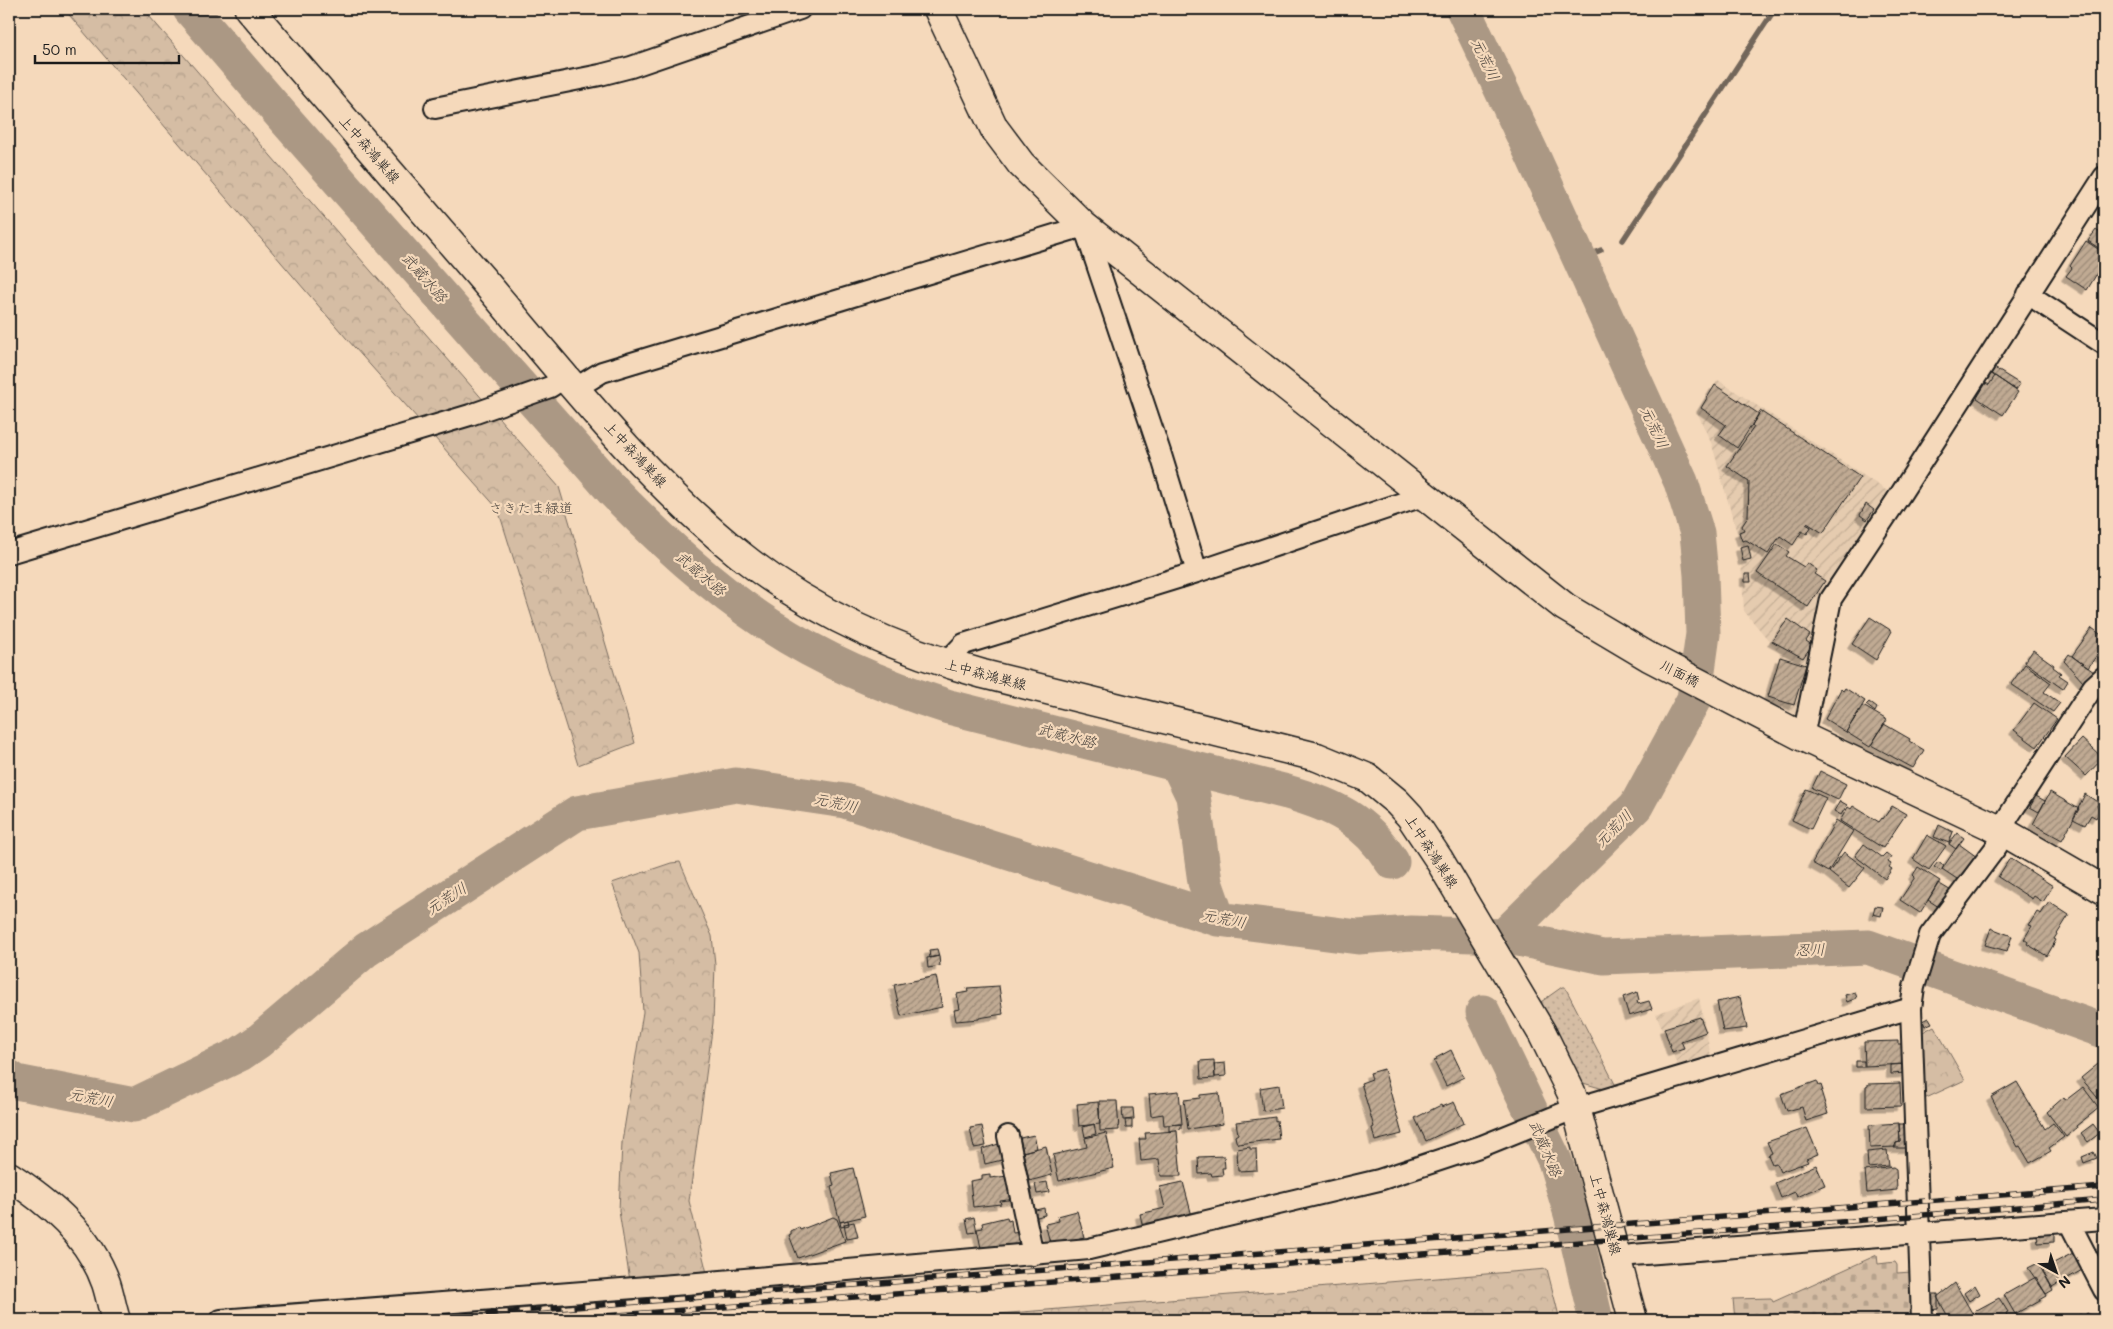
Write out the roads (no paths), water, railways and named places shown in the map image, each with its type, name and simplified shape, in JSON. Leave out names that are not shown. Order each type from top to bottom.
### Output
[{"type":"main road","name":"上中森鴻巣線","points":[[249,9],[564,384],[645,465],[740,554],[808,600],[850,624],[893,644],[945,664],[1243,737],[1334,763],[1368,778],[1397,802],[1421,831],[1446,871],[1520,995],[1558,1066],[1568,1111],[1618,1258],[1633,1320]]},
{"type":"main road","name":"川面橋","points":[[938,9],[994,128],[1021,164],[1084,226],[1565,607],[1649,657],[1803,738],[2002,831],[2104,890]]},
{"type":"main road","points":[[9,1176],[37,1194],[62,1216],[79,1235],[95,1259],[106,1283],[116,1320]]},
{"type":"street","points":[[435,108],[623,69],[800,9]]},
{"type":"street","points":[[1803,738],[1831,598],[1900,495],[2104,178]]},
{"type":"street","points":[[9,553],[470,415],[602,372],[1084,226],[1161,455],[1197,572]]},
{"type":"street","points":[[2028,294],[2104,344]]},
{"type":"street","points":[[945,664],[964,644],[1197,572],[1426,495]]},
{"type":"street","points":[[1922,1320],[1911,1008],[1914,986],[1930,935],[1997,846],[2008,816],[2093,687],[2104,677]]},
{"type":"street","points":[[221,1320],[1034,1255],[1088,1249],[1379,1180],[1420,1168],[1568,1111],[1911,1008]]},
{"type":"street","points":[[1008,1136],[1034,1255]]},
{"type":"street","points":[[1618,1258],[1632,1255],[2104,1219]]},
{"type":"street","points":[[2069,1222],[2104,1290]]},
{"type":"waterway","name":"武蔵水路","points":[[190,9],[613,491],[687,562],[727,595],[769,625],[811,650],[856,672],[949,707],[1304,797],[1347,816],[1371,835],[1392,862]]},
{"type":"waterway","name":"元荒川","points":[[1463,9],[1531,152],[1681,482],[1697,533],[1701,575],[1703,634],[1694,699],[1636,806],[1504,936]]},
{"type":"waterway","points":[[1623,240],[1775,9]]},
{"type":"waterway","points":[[1579,259],[1601,250]]},
{"type":"waterway","points":[[1178,765],[1193,796],[1205,882],[1218,919]]},
{"type":"waterway","name":"元荒川","points":[[9,1077],[16,1082],[134,1105],[240,1054],[259,1041],[366,950],[577,813],[736,785],[845,801],[1218,919],[1358,937],[1411,933],[1504,936],[1603,957],[1868,947],[2104,1031]]},
{"type":"waterway","name":"武蔵水路","points":[[1483,1012],[1555,1161],[1571,1214],[1596,1320]]},
{"type":"railway","points":[[409,1320],[2104,1187]]},
{"type":"railway","points":[[552,1320],[1792,1226],[2104,1200]]},
{"type":"park label","name":"さきたま緑道","points":[[531,507]]},
{"type":"water label","name":"忍川","points":[[1810,949]]}]
